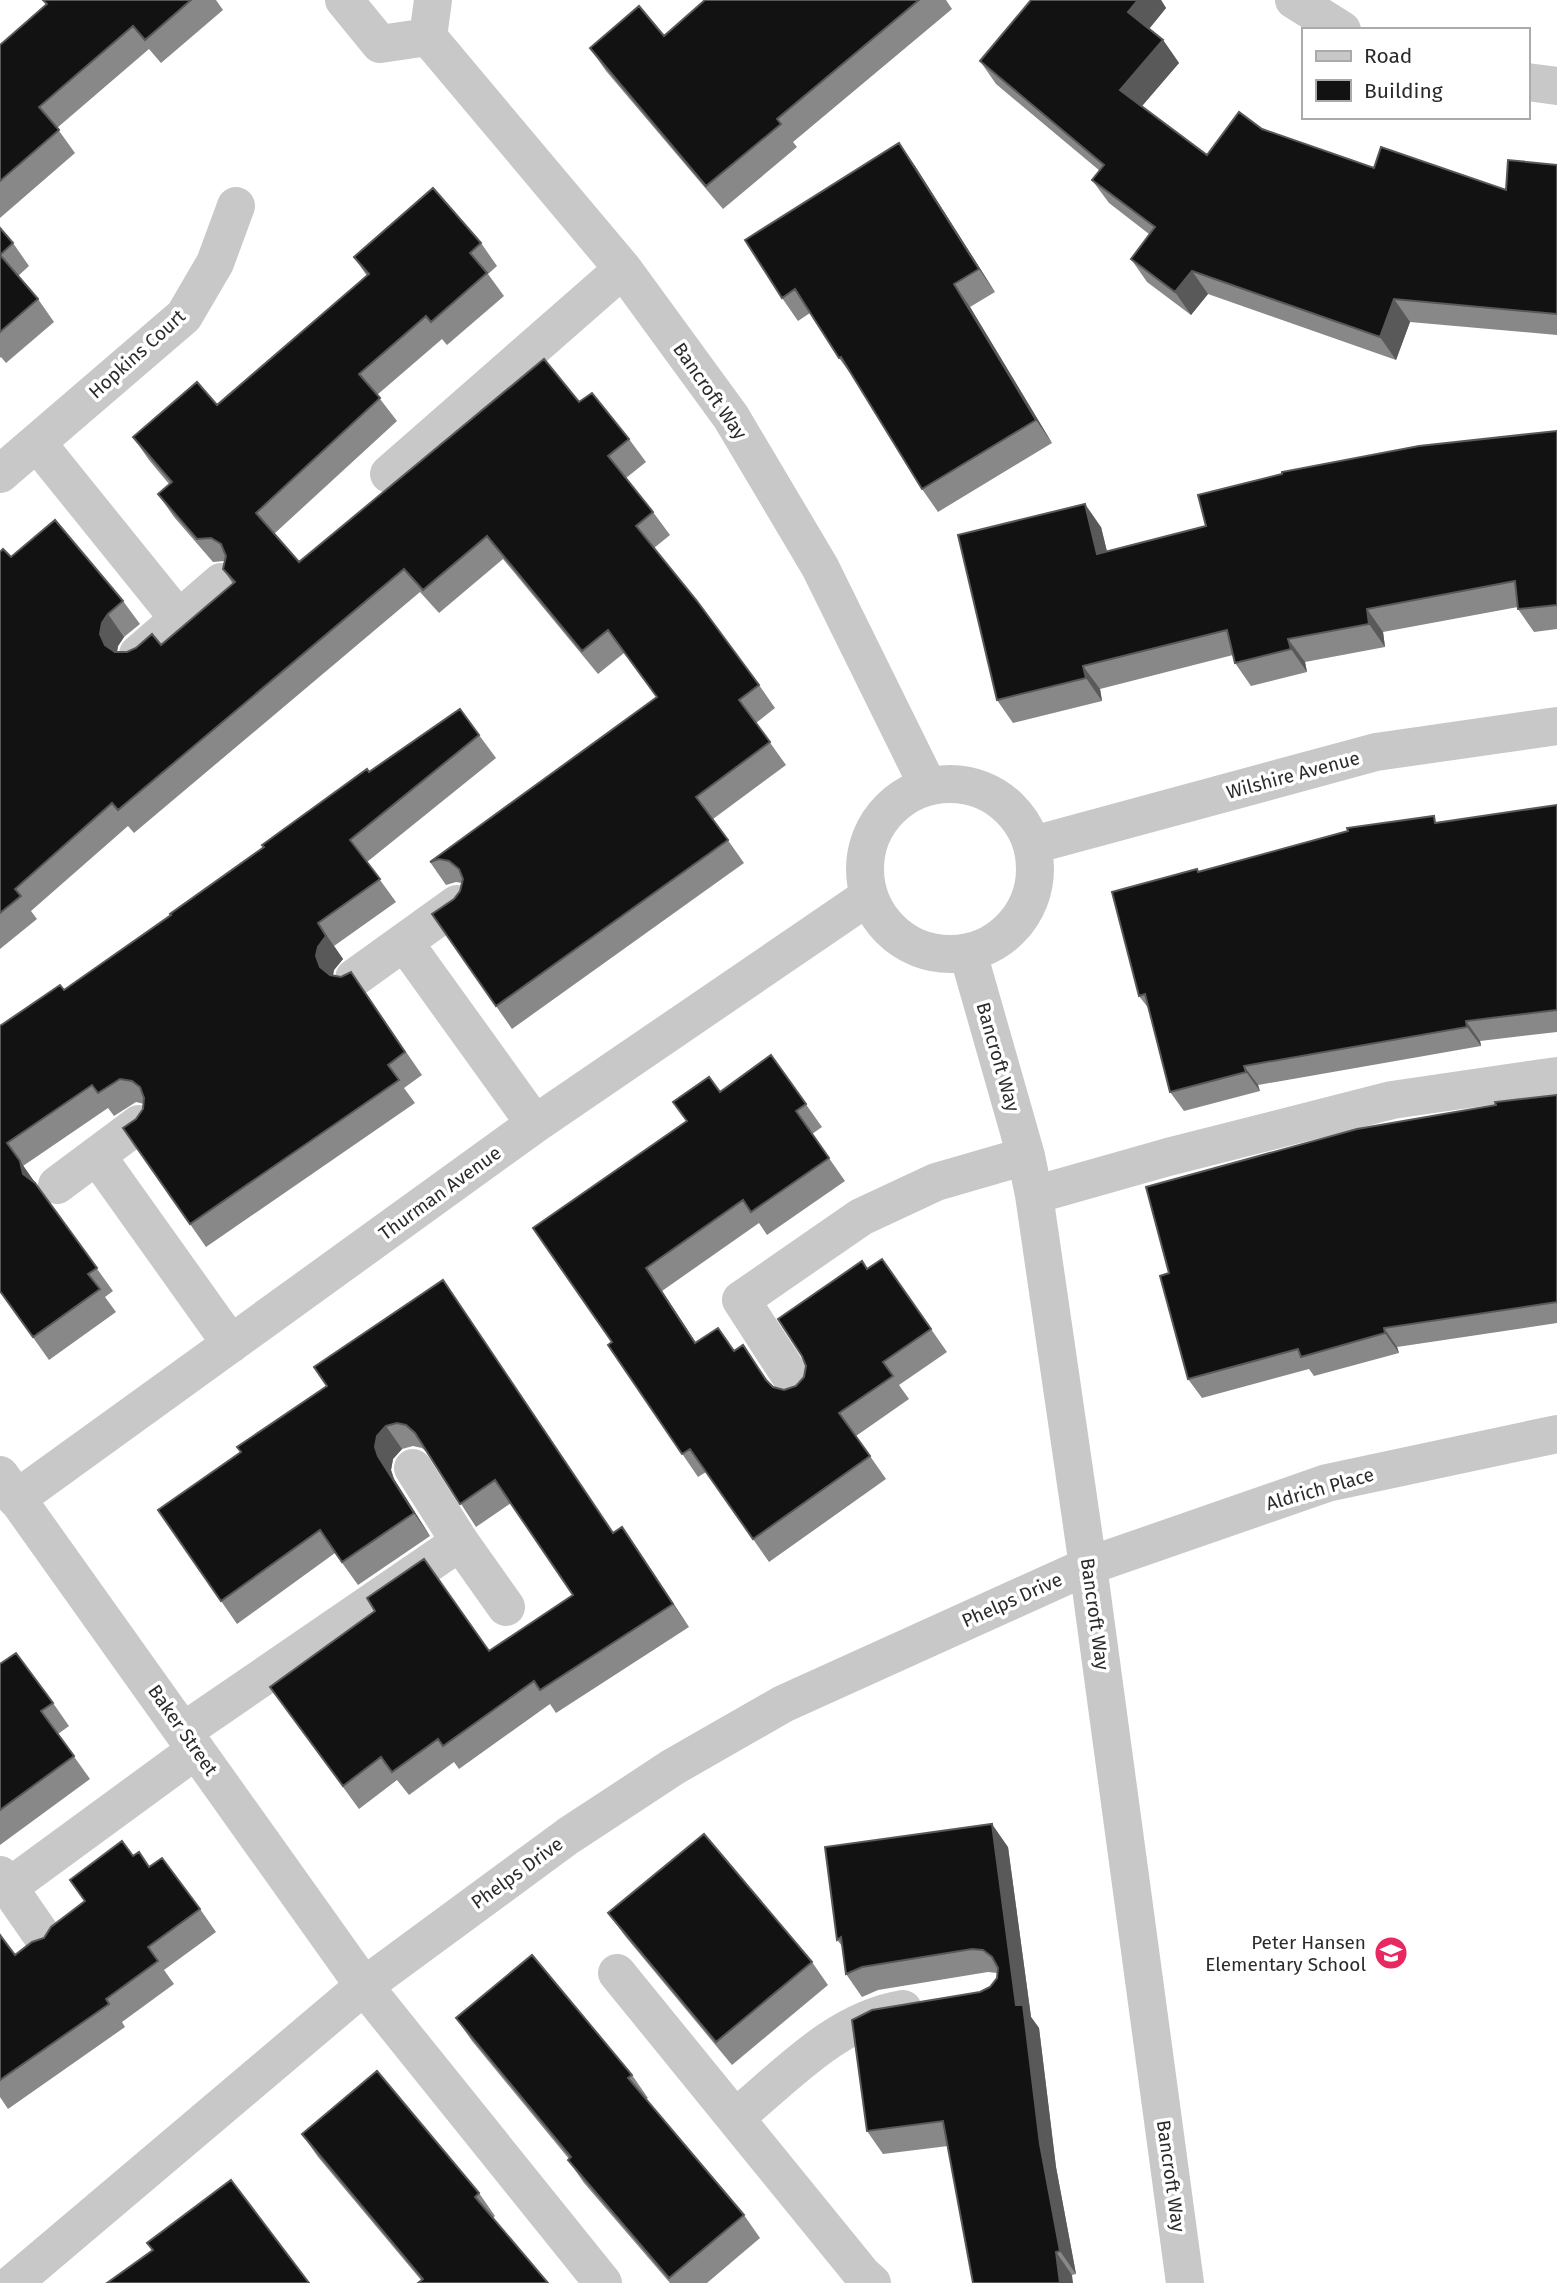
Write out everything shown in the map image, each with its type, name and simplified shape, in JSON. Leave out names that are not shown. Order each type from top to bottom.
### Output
[{"type":"street","points":[[344,0],[380,44],[428,37],[433,0]]},
{"type":"street","points":[[1294,0],[1339,28]]},
{"type":"street","name":"Bancroft Way","points":[[428,37],[623,269],[731,417],[820,567],[928,786]]},
{"type":"street","points":[[1529,82],[1557,86]]},
{"type":"street","name":"Hopkins Court","points":[[0,474],[184,316],[215,262],[236,206]]},
{"type":"street","points":[[389,474],[623,269]]},
{"type":"street","points":[[37,443],[179,619]]},
{"type":"street","points":[[138,654],[221,582]]},
{"type":"street","name":"Wilshire Avenue","points":[[1033,845],[1376,752],[1557,726]]},
{"type":"street","points":[[954,783],[981,789],[1004,802],[1022,822],[1033,845],[1035,873],[1030,901],[1016,924],[994,943],[968,953],[943,954],[919,948],[897,936],[880,918],[869,896],[864,869],[870,841],[876,829],[883,817],[903,799],[928,786],[954,783]]},
{"type":"street","name":"Thurman Avenue","points":[[8,1487],[231,1344],[535,1124],[869,896]]},
{"type":"street","points":[[354,978],[457,904]]},
{"type":"street","points":[[404,942],[535,1124]]},
{"type":"street","name":"Bancroft Way","points":[[968,953],[1026,1156],[1034,1195],[1088,1566],[1185,2283]]},
{"type":"street","points":[[1034,1195],[1168,1157],[1392,1100],[1557,1076]]},
{"type":"street","points":[[57,1185],[139,1124]]},
{"type":"street","points":[[97,1156],[231,1344]]},
{"type":"street","points":[[800,1391],[741,1300],[861,1217],[936,1182],[1026,1156]]},
{"type":"street","name":"Aldrich Place","points":[[1088,1566],[1327,1483],[1557,1434]]},
{"type":"street","points":[[413,1468],[506,1607]]},
{"type":"street","name":"Baker Street","points":[[8,1487],[364,1986],[603,2283]]},
{"type":"street","points":[[47,1943],[4,1881],[190,1740],[460,1542]]},
{"type":"street","name":"Phelps Drive","points":[[13,2283],[364,1986],[568,1836],[673,1767],[783,1704],[1088,1566]]},
{"type":"street","points":[[617,1973],[863,2280]]},
{"type":"street","points":[[735,2118],[843,2030],[882,2012],[937,2003]]},
{"type":"building","points":[[43,0],[191,0],[145,40],[133,26],[39,107],[59,130],[0,181],[0,45],[47,4]]},
{"type":"building","points":[[705,0],[919,0],[777,119],[781,124],[706,186],[590,48],[639,6],[664,36]]},
{"type":"building","points":[[1031,0],[1138,0],[1128,12],[1163,40],[1120,90],[1207,155],[1239,112],[1262,129],[1374,168],[1381,147],[1506,190],[1508,160],[1557,165],[1557,314],[1394,299],[1380,337],[1192,271],[1175,292],[1131,259],[1155,227],[1092,180],[1104,165],[980,61]]},
{"type":"building","points":[[899,143],[979,269],[954,284],[1036,420],[922,489],[841,357],[839,358],[795,289],[782,298],[745,240]]},
{"type":"building","points":[[433,188],[481,243],[470,253],[487,273],[431,322],[426,316],[359,374],[380,398],[256,513],[299,562],[544,359],[579,402],[592,393],[629,439],[608,456],[653,512],[636,526],[697,601],[759,685],[739,700],[770,742],[696,797],[728,840],[496,1006],[432,914],[454,899],[460,891],[463,879],[459,869],[449,861],[439,859],[430,862],[657,697],[608,630],[582,651],[487,536],[423,590],[404,569],[118,810],[112,803],[15,889],[21,896],[0,913],[0,552],[3,549],[11,557],[55,520],[123,601],[102,623],[100,634],[105,645],[115,652],[127,652],[152,634],[161,645],[235,582],[223,569],[226,556],[221,544],[211,538],[197,539],[158,494],[172,482],[133,437],[197,382],[217,405],[369,274],[354,257]]},
{"type":"building","points":[[0,228],[13,243],[0,255]]},
{"type":"building","points":[[0,255],[38,299],[0,332]]},
{"type":"building","points":[[1557,431],[1557,605],[1518,609],[1515,581],[1367,609],[1369,624],[1288,639],[1291,649],[1235,663],[1227,630],[1083,666],[1086,678],[997,700],[958,535],[1085,504],[1097,554],[1206,526],[1198,495],[1282,472],[1419,446]]},
{"type":"building","points":[[460,709],[479,735],[350,840],[380,879],[318,923],[326,936],[318,947],[316,956],[320,967],[330,975],[341,977],[351,972],[405,1052],[388,1065],[399,1080],[190,1224],[123,1128],[136,1119],[143,1109],[144,1098],[140,1087],[132,1081],[120,1079],[98,1093],[92,1085],[7,1143],[20,1161],[23,1174],[35,1183],[97,1268],[88,1274],[100,1289],[33,1337],[0,1291],[0,1026],[60,985],[64,990],[171,915],[367,769],[369,772]]},
{"type":"building","points":[[1557,805],[1557,1010],[1466,1021],[1467,1027],[1244,1066],[1246,1072],[1170,1092],[1145,994],[1139,996],[1112,892],[1197,869],[1198,872],[1348,831],[1347,828],[1434,816],[1435,823]]},
{"type":"building","points":[[771,1055],[806,1104],[796,1111],[829,1158],[751,1212],[743,1200],[646,1268],[695,1343],[718,1328],[734,1351],[743,1345],[766,1380],[773,1387],[784,1390],[796,1386],[804,1377],[806,1366],[778,1319],[862,1261],[867,1269],[882,1259],[931,1329],[883,1362],[893,1376],[839,1413],[870,1456],[753,1539],[690,1449],[682,1454],[608,1345],[612,1342],[533,1228],[687,1121],[673,1102],[709,1077],[720,1092]]},
{"type":"building","points":[[1557,1095],[1557,1302],[1384,1328],[1385,1333],[1301,1357],[1298,1349],[1188,1379],[1160,1276],[1169,1273],[1146,1187],[1357,1129],[1496,1105],[1495,1102]]},
{"type":"building","points":[[443,1280],[613,1533],[622,1527],[673,1604],[540,1690],[534,1681],[443,1746],[438,1739],[392,1772],[381,1757],[343,1786],[270,1687],[375,1611],[367,1598],[424,1559],[489,1651],[573,1595],[495,1480],[460,1504],[415,1433],[406,1425],[397,1423],[386,1426],[377,1436],[375,1447],[414,1513],[342,1562],[320,1530],[221,1601],[158,1510],[241,1452],[237,1447],[327,1386],[314,1367]]},
{"type":"building","points":[[16,1653],[53,1703],[41,1711],[74,1756],[0,1810],[0,1664]]},
{"type":"building","points":[[992,1824],[1016,2005],[1023,2005],[1040,2144],[1060,2251],[1056,2252],[1060,2283],[973,2283],[943,2121],[867,2131],[852,2020],[872,2010],[980,1992],[990,1987],[997,1978],[998,1968],[992,1957],[983,1950],[972,1949],[862,1967],[846,1974],[841,1937],[837,1940],[825,1847]]},
{"type":"building","points":[[704,1834],[812,1962],[716,2042],[608,1913]]},
{"type":"building","points":[[122,1841],[133,1856],[139,1852],[149,1867],[162,1858],[200,1909],[148,1947],[158,1961],[106,1999],[109,2004],[0,2080],[0,1935],[15,1955],[32,1942],[44,1938],[51,1927],[85,1901],[70,1880]]},
{"type":"building","points":[[532,1955],[632,2075],[628,2078],[744,2215],[669,2278],[568,2160],[571,2157],[456,2018]]},
{"type":"building","points":[[377,2071],[479,2193],[475,2197],[548,2283],[418,2283],[423,2279],[302,2134]]},
{"type":"building","points":[[231,2180],[309,2283],[107,2283],[153,2250],[147,2243]]},
{"type":"place","name":"Peter Hansen Elementary School","points":[[1391,1953]]}]
